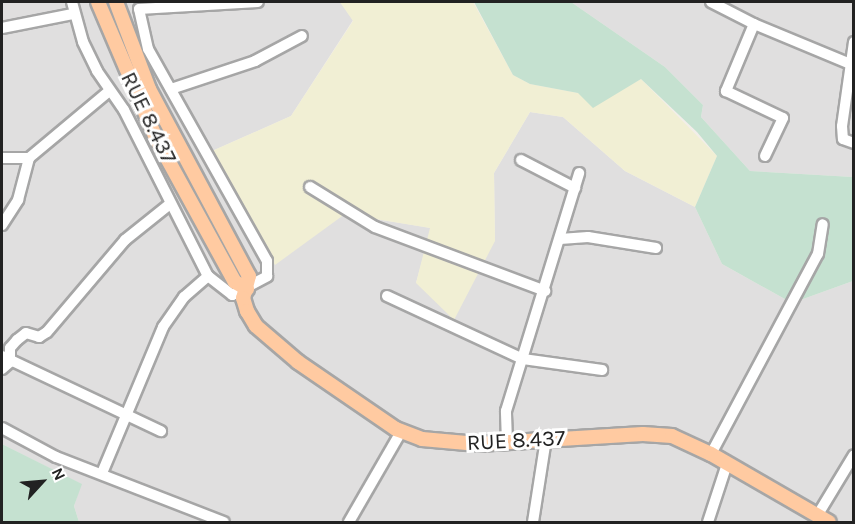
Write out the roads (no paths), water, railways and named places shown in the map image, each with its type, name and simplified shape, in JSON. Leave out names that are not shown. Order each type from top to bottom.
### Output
[{"type":"main road","name":"RUE 8.437","points":[[98,2],[156,138],[235,282],[247,289]]},
{"type":"main road","name":"RUE 8.437","points":[[116,2],[149,89],[249,276],[243,298],[247,311],[273,342],[401,432],[457,444],[662,434],[711,454],[823,519]]},
{"type":"street","points":[[72,2],[73,14],[110,91],[124,110],[208,276],[232,295],[247,289],[267,276],[267,261],[148,49],[139,9],[258,2]]},
{"type":"street","points":[[711,2],[754,24],[848,63]]},
{"type":"street","points":[[2,28],[73,14]]},
{"type":"street","points":[[754,24],[726,91],[783,118],[765,156]]},
{"type":"street","points":[[171,89],[255,61],[302,36]]},
{"type":"street","points":[[853,44],[848,63],[842,126],[843,139],[854,143]]},
{"type":"street","points":[[2,225],[18,200],[29,158],[110,91]]},
{"type":"street","points":[[2,158],[29,158]]},
{"type":"street","points":[[521,159],[575,188]]},
{"type":"street","points":[[507,441],[506,411],[545,291],[579,173]]},
{"type":"street","points":[[310,187],[375,228],[545,291]]},
{"type":"street","points":[[161,431],[4,362],[16,339],[26,333],[39,337],[47,332],[125,240],[170,204]]},
{"type":"street","points":[[711,454],[818,254],[823,224]]},
{"type":"street","points":[[560,239],[588,237],[656,248]]},
{"type":"street","points":[[102,473],[163,327],[184,297],[208,276]]},
{"type":"street","points":[[387,296],[523,359],[602,370]]},
{"type":"street","points":[[2,428],[56,457],[224,522]]},
{"type":"street","points":[[349,522],[401,432]]},
{"type":"street","points":[[533,522],[546,439]]},
{"type":"street","points":[[823,519],[854,455]]},
{"type":"street","points":[[708,522],[727,464]]}]
